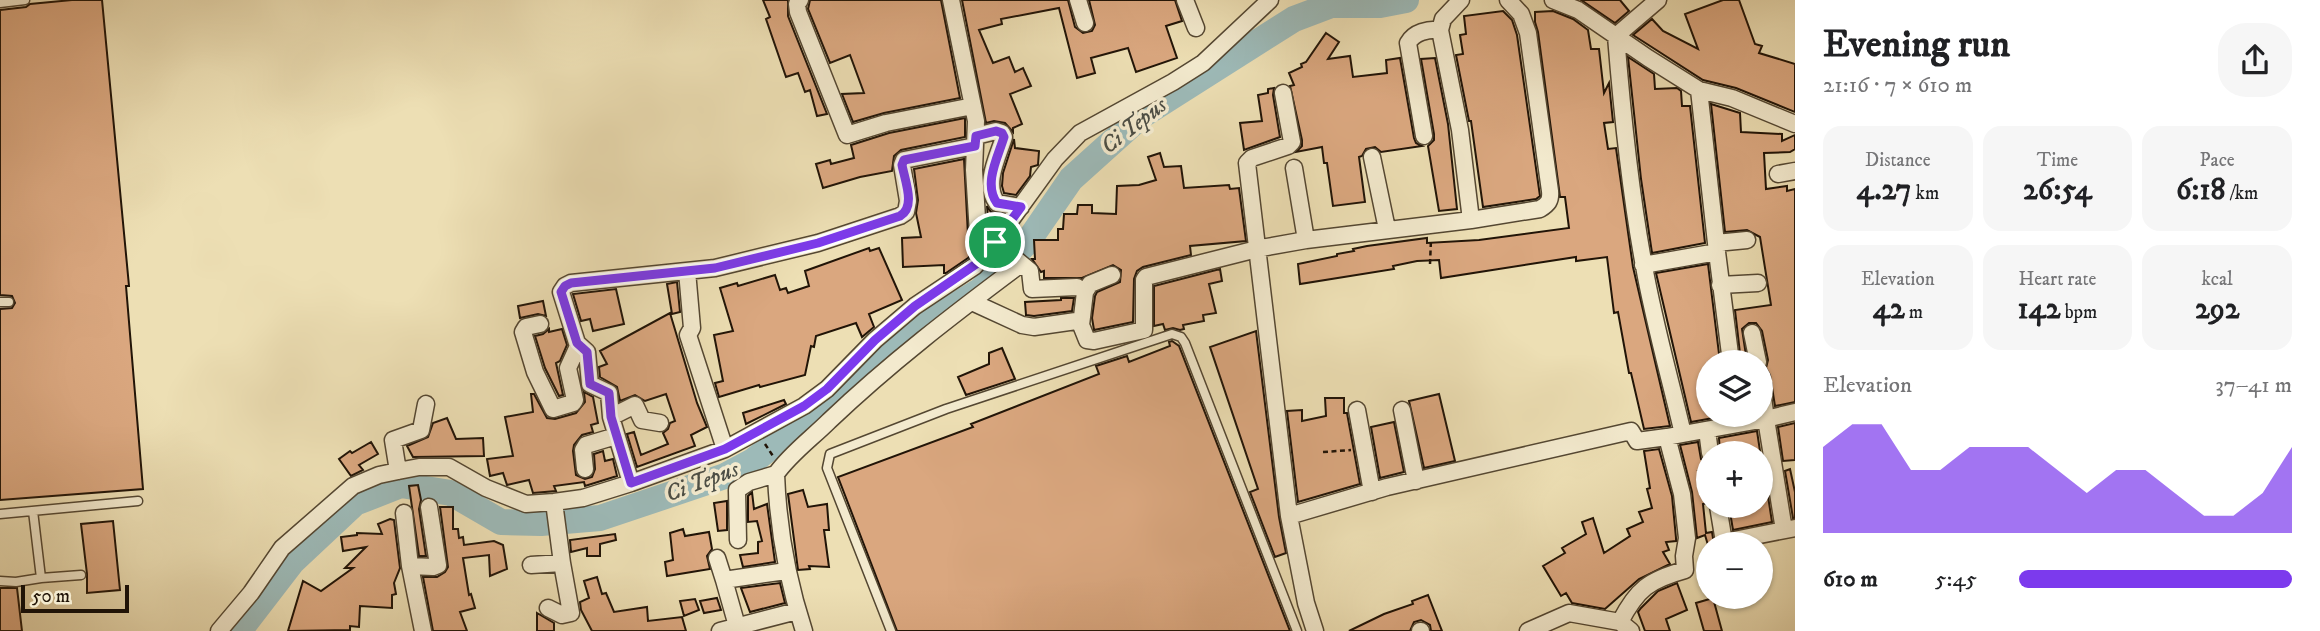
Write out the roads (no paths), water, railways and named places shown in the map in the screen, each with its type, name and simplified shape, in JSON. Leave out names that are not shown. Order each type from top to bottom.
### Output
[{"type":"street","points":[[800,0],[797,4],[799,12],[847,135],[886,123],[973,106]]},
{"type":"street","points":[[951,0],[973,106],[978,234],[981,239],[997,243],[1032,274],[1032,289],[1077,287]]},
{"type":"street","points":[[1078,0],[1085,23]]},
{"type":"street","points":[[1185,0],[1196,27]]},
{"type":"street","points":[[219,631],[251,593],[282,548],[353,486],[379,475],[419,467],[449,467],[486,488],[526,504],[555,506],[631,483],[725,449],[804,406],[915,306],[975,266],[997,243],[1055,159],[1080,133],[1203,63],[1270,0]]},
{"type":"street","points":[[1461,0],[1443,19],[1440,30],[1460,130],[1471,220]]},
{"type":"street","points":[[1112,275],[1090,284],[1085,292],[1081,325],[1086,338],[1091,341],[1143,331],[1145,277],[1256,249],[1306,240],[1471,220],[1540,209],[1547,205],[1550,199],[1528,33],[1521,14],[1508,0]]},
{"type":"street","points":[[1553,0],[1578,10],[1699,89],[1732,98],[1795,124]]},
{"type":"street","points":[[1616,36],[1658,0]]},
{"type":"street","points":[[1424,136],[1408,43],[1409,39],[1419,33],[1440,30]]},
{"type":"street","points":[[1528,631],[1549,619],[1569,613],[1625,626],[1629,602],[1664,576],[1685,570],[1687,538],[1675,435],[1665,368],[1643,265],[1620,88],[1616,36]]},
{"type":"street","points":[[1699,89],[1729,350]]},
{"type":"street","points":[[1283,93],[1292,142],[1288,146],[1252,158],[1247,163],[1289,516],[1306,603],[1315,631]]},
{"type":"street","points":[[631,483],[611,417],[609,393],[590,384],[587,352],[578,346],[561,292],[565,286],[715,268],[818,243],[900,216],[906,212],[908,206],[902,165],[904,160],[975,141],[996,131],[1004,137],[990,181],[992,194],[997,203],[1021,207]]},
{"type":"street","points":[[1372,157],[1387,229]]},
{"type":"street","points":[[1294,168],[1306,240]]},
{"type":"street","points":[[1778,174],[1795,171]]},
{"type":"street","points":[[1643,265],[1747,240]]},
{"type":"street","points":[[738,540],[737,490],[776,468],[878,374],[1019,262]]},
{"type":"street","points":[[687,271],[692,328],[688,335],[725,449]]},
{"type":"street","points":[[1720,285],[1758,283]]},
{"type":"street","points":[[972,302],[1022,325],[1034,327],[1076,321],[1081,325]]},
{"type":"street","points":[[540,324],[526,327],[523,332],[535,372],[552,409],[575,401],[568,368],[578,346]]},
{"type":"street","points":[[1752,333],[1756,350]]},
{"type":"street","points":[[398,471],[393,440],[421,430],[426,404]]},
{"type":"street","points":[[611,417],[635,405],[642,420],[660,423]]},
{"type":"street","points":[[1357,410],[1371,492]]},
{"type":"street","points":[[1402,410],[1416,481]]},
{"type":"street","points":[[1773,417],[1795,412]]},
{"type":"street","points":[[1289,516],[1371,492],[1631,431],[1637,440],[1716,427]]},
{"type":"street","points":[[1720,518],[1724,542],[1789,529],[1768,427]]},
{"type":"street","points":[[1707,430],[1708,441]]},
{"type":"street","points":[[585,469],[583,450],[586,445],[616,436]]},
{"type":"street","points":[[776,468],[777,501],[786,571],[804,631]]},
{"type":"street","points":[[548,608],[562,615],[571,613],[555,506]]},
{"type":"street","points":[[410,566],[438,565],[429,507]]},
{"type":"street","points":[[404,513],[410,566],[423,631]]},
{"type":"street","points":[[717,558],[737,626]]},
{"type":"street","points":[[531,565],[562,563]]},
{"type":"street","points":[[724,580],[786,571]]},
{"type":"street","points":[[720,631],[797,611]]},
{"type":"lane","points":[[0,3],[26,0]]},
{"type":"lane","points":[[891,631],[827,468],[830,454],[946,409],[1172,334],[1181,337],[1185,343],[1297,631]]},
{"type":"lane","points":[[0,514],[138,501]]},
{"type":"lane","points":[[33,511],[41,578]]},
{"type":"lane","points":[[0,582],[81,575]]},
{"type":"waterway","name":"Ci Tepus","points":[[239,631],[292,562],[355,503],[401,485],[451,493],[501,522],[541,523],[600,518],[725,476],[753,461],[930,321],[981,290],[1029,240],[1071,179],[1141,116],[1294,19],[1331,5],[1380,5],[1406,0]]}]
